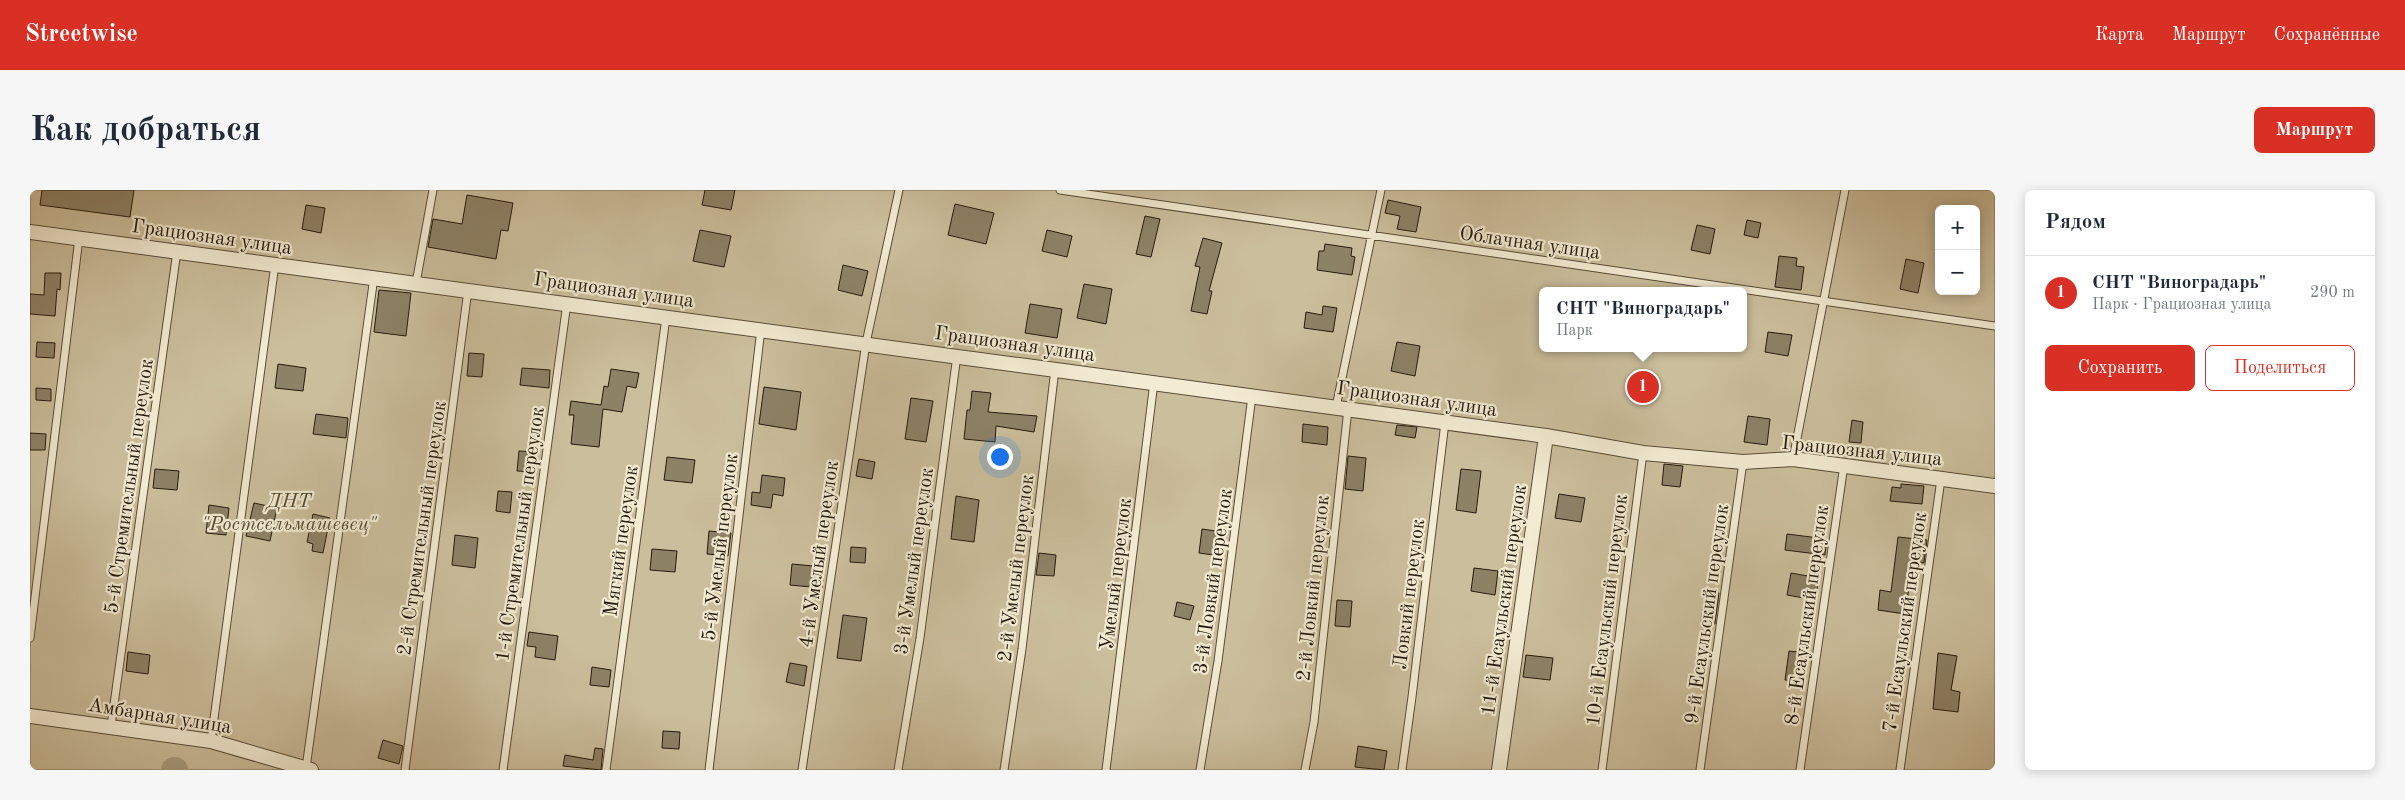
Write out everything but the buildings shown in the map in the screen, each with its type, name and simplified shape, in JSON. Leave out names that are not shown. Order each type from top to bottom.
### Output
[{"type":"street","name":"Грациозная улица","points":[[30,232],[957,355],[1546,436],[1643,453],[1744,462],[1793,459],[1995,486]]},
{"type":"street","name":"11-й Есаульский переулок","points":[[1499,770],[1546,436]]},
{"type":"street","name":"Амбарная улица","points":[[30,716],[211,741],[309,769]]},
{"type":"lane","points":[[416,283],[432,190]]},
{"type":"lane","name":"4-й Умелый переулок","points":[[802,770],[866,343],[899,190]]},
{"type":"lane","name":"Облачная улица","points":[[1060,190],[1719,287]]},
{"type":"lane","name":"2-й Ловкий переулок","points":[[1305,770],[1314,722],[1342,408],[1370,236],[1381,190]]},
{"type":"lane","points":[[1793,459],[1845,190]]},
{"type":"lane","points":[[30,638],[79,238]]},
{"type":"lane","name":"5-й Стремительный переулок","points":[[111,726],[177,251]]},
{"type":"lane","points":[[211,741],[275,264]]},
{"type":"lane","points":[[309,769],[374,278]]},
{"type":"lane","name":"2-й Стремительный переулок","points":[[405,770],[468,290]]},
{"type":"lane","name":"Облачная улица","points":[[1747,291],[1995,326]]},
{"type":"lane","name":"1-й Стремительный переулок","points":[[504,770],[567,303]]},
{"type":"lane","name":"Мягкий переулок","points":[[606,770],[666,316]]},
{"type":"lane","name":"5-й Умелый переулок","points":[[709,770],[760,329]]},
{"type":"lane","name":"3-й Умелый переулок","points":[[898,770],[920,638],[957,355]]},
{"type":"lane","name":"2-й Умелый переулок","points":[[1004,770],[1022,649],[1055,369]]},
{"type":"lane","name":"Умелый переулок","points":[[1106,770],[1154,382]]},
{"type":"lane","name":"3-й Ловкий переулок","points":[[1200,770],[1218,661],[1252,396]]},
{"type":"lane","name":"Ловкий переулок","points":[[1402,770],[1445,422]]},
{"type":"lane","name":"10-й Есаульский переулок","points":[[1602,770],[1643,453]]},
{"type":"lane","name":"9-й Есаульский переулок","points":[[1700,770],[1744,462]]},
{"type":"lane","name":"8-й Есаульский переулок","points":[[1800,770],[1844,465]]},
{"type":"lane","name":"7-й Есаульский переулок","points":[[1900,770],[1941,479]]},
{"type":"green space","name":"ДНТ \"Ростсельмашевец\"","points":[[30,190],[1995,190],[1995,770],[30,770]]},
{"type":"place","name":"СНТ \"Виноградарь\"","points":[[1643,387]]}]
